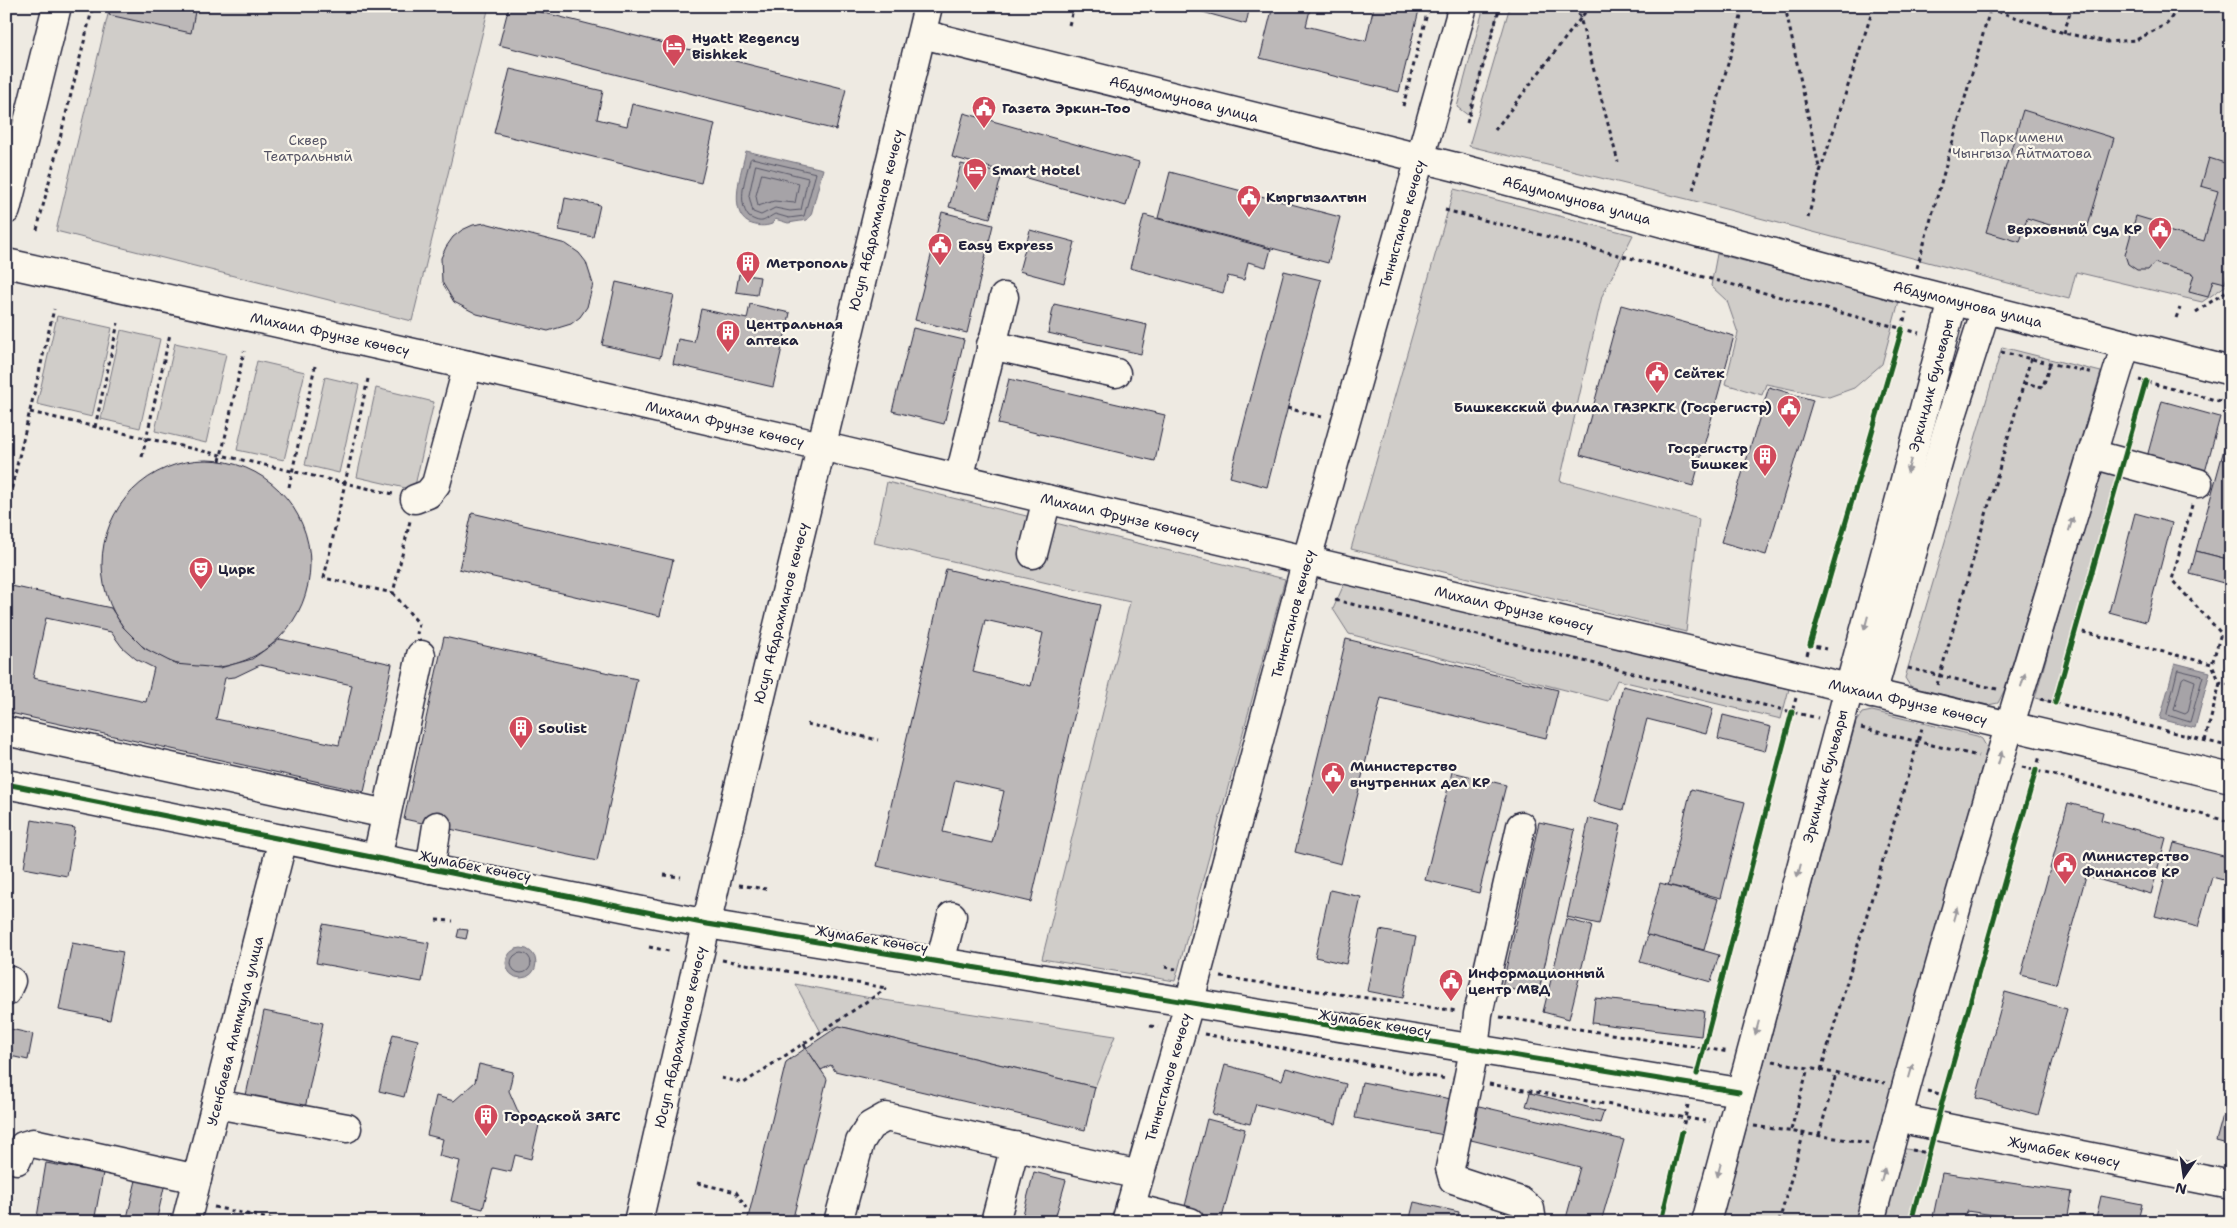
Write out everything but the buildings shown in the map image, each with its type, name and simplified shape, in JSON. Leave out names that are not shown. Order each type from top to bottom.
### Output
[{"type":"street","points":[[6,210],[57,6]]},
{"type":"street","name":"Юсуп Абдрахманов көчөсү","points":[[638,1222],[706,924],[928,6]]},
{"type":"street","name":"Тыныстанов көчөсү","points":[[1128,1214],[1189,1004],[1307,560],[1463,6]]},
{"type":"street","name":"Абдумомунова улица","points":[[922,34],[1420,159],[1953,301],[2231,371]]},
{"type":"street","name":"Михаил Фрунзе көчөсү","points":[[6,263],[468,365],[821,446],[2231,778]]},
{"type":"street","points":[[959,479],[1004,297]]},
{"type":"street","name":"Эркиндик бульвары","points":[[1706,1222],[1739,1092],[1860,691],[1953,301]]},
{"type":"street","points":[[1860,691],[1986,309]]},
{"type":"street","points":[[1870,1222],[1897,1118],[2009,726],[2126,344]]},
{"type":"street","points":[[992,345],[1116,373]]},
{"type":"street","points":[[415,499],[428,494],[436,484],[468,365]]},
{"type":"street","points":[[2092,454],[2198,483]]},
{"type":"street","points":[[1033,554],[1047,499]]},
{"type":"street","points":[[377,858],[421,655]]},
{"type":"street","points":[[6,731],[386,814]]},
{"type":"street","name":"Жумабек көчөсү","points":[[6,784],[706,924],[1739,1092]]},
{"type":"street","points":[[430,869],[437,826]]},
{"type":"street","points":[[1521,826],[1478,1014],[1474,1050],[1450,1168],[1453,1179],[1520,1201],[1530,1209],[1532,1222]]},
{"type":"street","name":"Усенбаева Алымкула улица","points":[[192,1201],[283,839]]},
{"type":"street","points":[[940,962],[952,916]]},
{"type":"street","points":[[216,1104],[347,1128]]},
{"type":"street","points":[[838,1222],[860,1142],[870,1126],[886,1117],[898,1118],[1139,1175]]},
{"type":"street","name":"Жумабек көчөсү","points":[[1897,1118],[2231,1185]]},
{"type":"street","points":[[17,1160],[23,1146],[33,1143],[192,1201]]},
{"type":"street","points":[[995,1222],[1015,1146]]},
{"type":"street","points":[[1128,1214],[1190,1222]]},
{"type":"path","points":[[37,230],[92,6]]},
{"type":"path","points":[[1069,24],[1074,6]]},
{"type":"path","points":[[1403,106],[1429,6]]},
{"type":"path","points":[[1467,123],[1500,6]]},
{"type":"path","points":[[1577,6],[1618,162]]},
{"type":"path","points":[[1495,130],[1590,6]]},
{"type":"path","points":[[1693,190],[1744,6]]},
{"type":"path","points":[[1785,6],[1820,172]]},
{"type":"path","points":[[1808,218],[1820,172],[1874,6]]},
{"type":"path","points":[[2064,33],[2072,6]]},
{"type":"path","points":[[1916,271],[1990,8],[2064,33],[2107,42],[2136,40],[2167,24],[2179,6]]},
{"type":"path","points":[[2224,6],[2231,9]]},
{"type":"path","points":[[1445,210],[1919,333]]},
{"type":"path","points":[[2196,312],[2231,288]]},
{"type":"path","points":[[2176,318],[2180,308]]},
{"type":"path","points":[[6,512],[54,309]]},
{"type":"path","points":[[1899,338],[1906,310]]},
{"type":"path","points":[[95,427],[118,323]]},
{"type":"path","points":[[142,457],[170,334]]},
{"type":"path","points":[[220,461],[244,351]]},
{"type":"path","points":[[2001,352],[2100,374]]},
{"type":"path","points":[[1934,693],[2030,358]]},
{"type":"path","points":[[2024,383],[2043,388],[2050,363]]},
{"type":"path","points":[[289,487],[315,366]]},
{"type":"path","points":[[2138,380],[2147,378],[2231,404]]},
{"type":"path","points":[[2143,390],[2147,378]]},
{"type":"path","points":[[368,379],[324,578],[393,593],[419,624]]},
{"type":"path","points":[[1287,408],[1322,417]]},
{"type":"path","points":[[30,412],[374,490]]},
{"type":"path","points":[[2198,483],[2172,580],[2221,633],[2212,664],[2220,683],[2205,741]]},
{"type":"path","points":[[393,593],[415,499]]},
{"type":"path","points":[[1335,600],[1819,718]]},
{"type":"path","points":[[2073,639],[2078,620]]},
{"type":"path","points":[[2075,630],[2212,664]]},
{"type":"path","points":[[1812,636],[1810,645],[1826,649]]},
{"type":"path","points":[[1908,668],[2004,691]]},
{"type":"path","points":[[2220,683],[2231,685]]},
{"type":"path","points":[[2055,703],[2057,694]]},
{"type":"path","points":[[1789,721],[1796,695]]},
{"type":"path","points":[[2035,698],[2231,747]]},
{"type":"path","points":[[807,724],[878,740]]},
{"type":"path","points":[[1821,1070],[1924,724]]},
{"type":"path","points":[[1855,727],[1984,758]]},
{"type":"path","points":[[2033,780],[2042,751]]},
{"type":"path","points":[[2036,770],[2231,822]]},
{"type":"path","points":[[664,875],[681,877]]},
{"type":"path","points":[[736,885],[766,889]]},
{"type":"path","points":[[436,920],[453,921]]},
{"type":"path","points":[[649,947],[669,950]]},
{"type":"path","points":[[719,960],[886,988],[744,1083],[721,1078]]},
{"type":"path","points":[[1150,1026],[1161,1028]]},
{"type":"path","points":[[1197,1033],[1466,1083],[1497,1084],[1685,1119],[1715,1122]]},
{"type":"path","points":[[1702,1056],[1706,1038]]},
{"type":"path","points":[[804,1044],[806,1048]]},
{"type":"path","points":[[1765,1060],[1887,1084]]},
{"type":"path","points":[[1791,1130],[1808,1068]]},
{"type":"path","points":[[1819,1135],[1836,1074]]},
{"type":"path","points":[[1926,1162],[1946,1085]]},
{"type":"path","points":[[1920,1090],[1944,1095]]},
{"type":"path","points":[[1680,1141],[1689,1103]]},
{"type":"path","points":[[1747,1125],[1791,1130],[1871,1144]]},
{"type":"path","points":[[1779,1222],[1804,1132]]},
{"type":"path","points":[[696,1183],[736,1192],[746,1208]]},
{"type":"path","points":[[192,1201],[284,1222]]},
{"type":"green space","name":"Сквер Театральный","points":[[110,6],[489,6],[412,321],[56,231]]},
{"type":"green space","points":[[1484,6],[1500,6],[1469,116],[1457,107]]},
{"type":"green space","name":"Парк имени Чынгыза Айтматова","points":[[1510,6],[2231,6],[2231,282],[2202,302],[2076,272],[2069,299],[1687,199],[1469,146]]},
{"type":"green space","points":[[1454,189],[1633,235],[1602,296],[1560,481],[1699,519],[1686,632],[1351,549]]},
{"type":"green space","points":[[1717,254],[1899,301],[1882,364],[1854,388],[1829,397],[1766,384],[1762,395],[1725,384],[1738,333],[1727,301],[1711,286]]},
{"type":"green space","points":[[57,316],[112,328],[92,417],[37,404]]},
{"type":"green space","points":[[121,330],[160,339],[140,428],[101,419]]},
{"type":"green space","points":[[175,343],[226,354],[206,443],[155,431]]},
{"type":"green space","points":[[2002,347],[2101,372],[2004,691],[1998,703],[1988,705],[1915,688],[1910,686],[1905,678]]},
{"type":"green space","points":[[257,361],[305,372],[284,460],[237,450]]},
{"type":"green space","points":[[325,377],[359,385],[339,473],[305,465]]},
{"type":"green space","points":[[376,388],[434,402],[414,490],[357,477]]},
{"type":"green space","points":[[2120,471],[2055,703],[2035,698],[2099,472]]},
{"type":"green space","points":[[887,482],[1285,579],[1175,981],[1042,959],[1130,602],[874,543]]},
{"type":"green space","points":[[1345,582],[1789,689],[1781,719],[1617,680],[1608,701],[1349,634],[1333,609]]},
{"type":"green space","points":[[1872,711],[1977,736],[1982,739],[1987,748],[1858,1222],[1721,1222],[1856,722],[1862,713]]},
{"type":"green space","points":[[795,984],[871,998],[1115,1036],[1095,1087],[839,1026],[821,1032]]},
{"type":"green space","points":[[1901,1148],[1928,1153],[1911,1222],[1881,1222]]},
{"type":"water","points":[[746,151],[823,169],[811,215],[807,220],[788,223],[775,219],[772,224],[760,226],[749,223],[742,217],[737,200],[739,179]]},
{"type":"water","points":[[2175,663],[2210,672],[2195,728],[2160,719]]},
{"type":"water","points":[[521,948],[532,952],[536,963],[532,974],[521,978],[510,974],[506,963],[510,952]]},
{"type":"cycle path","points":[[1810,645],[1902,329]]},
{"type":"cycle path","points":[[2055,703],[2146,381]]},
{"type":"cycle path","points":[[1697,1074],[1792,712]]},
{"type":"cycle path","points":[[1911,1222],[1944,1095],[2036,770]]},
{"type":"cycle path","points":[[6,784],[707,924],[1739,1092]]},
{"type":"cycle path","points":[[1661,1222],[1682,1132]]},
{"type":"place","name":"Hyatt Regency Bishkek","points":[[674,67]]},
{"type":"place","name":"Газета Эркин-Тоо","points":[[984,129]]},
{"type":"place","name":"Smart Hotel","points":[[975,191]]},
{"type":"place","name":"Кыргызалтын","points":[[1249,218]]},
{"type":"place","name":"Верховный Суд КР","points":[[2160,250]]},
{"type":"place","name":"Easy Express","points":[[940,266]]},
{"type":"place","name":"Метрополь","points":[[748,284]]},
{"type":"place","name":"Центральная аптека","points":[[728,353]]},
{"type":"place","name":"Сейтек","points":[[1657,394]]},
{"type":"place","name":"Бишкекский филиал ГАЗРКГК (Госрегистр)","points":[[1789,428]]},
{"type":"place","name":"Госрегистр Бишкек","points":[[1765,477]]},
{"type":"place","name":"Цирк","points":[[201,590]]},
{"type":"place","name":"Soulist","points":[[521,749]]},
{"type":"place","name":"Министерство внутренних дел КР","points":[[1333,795]]},
{"type":"place","name":"Министерство Финансов КР","points":[[2065,885]]},
{"type":"place","name":"Информационный центр МВД","points":[[1451,1002]]},
{"type":"place","name":"Городской ЗАГС","points":[[486,1137]]}]
